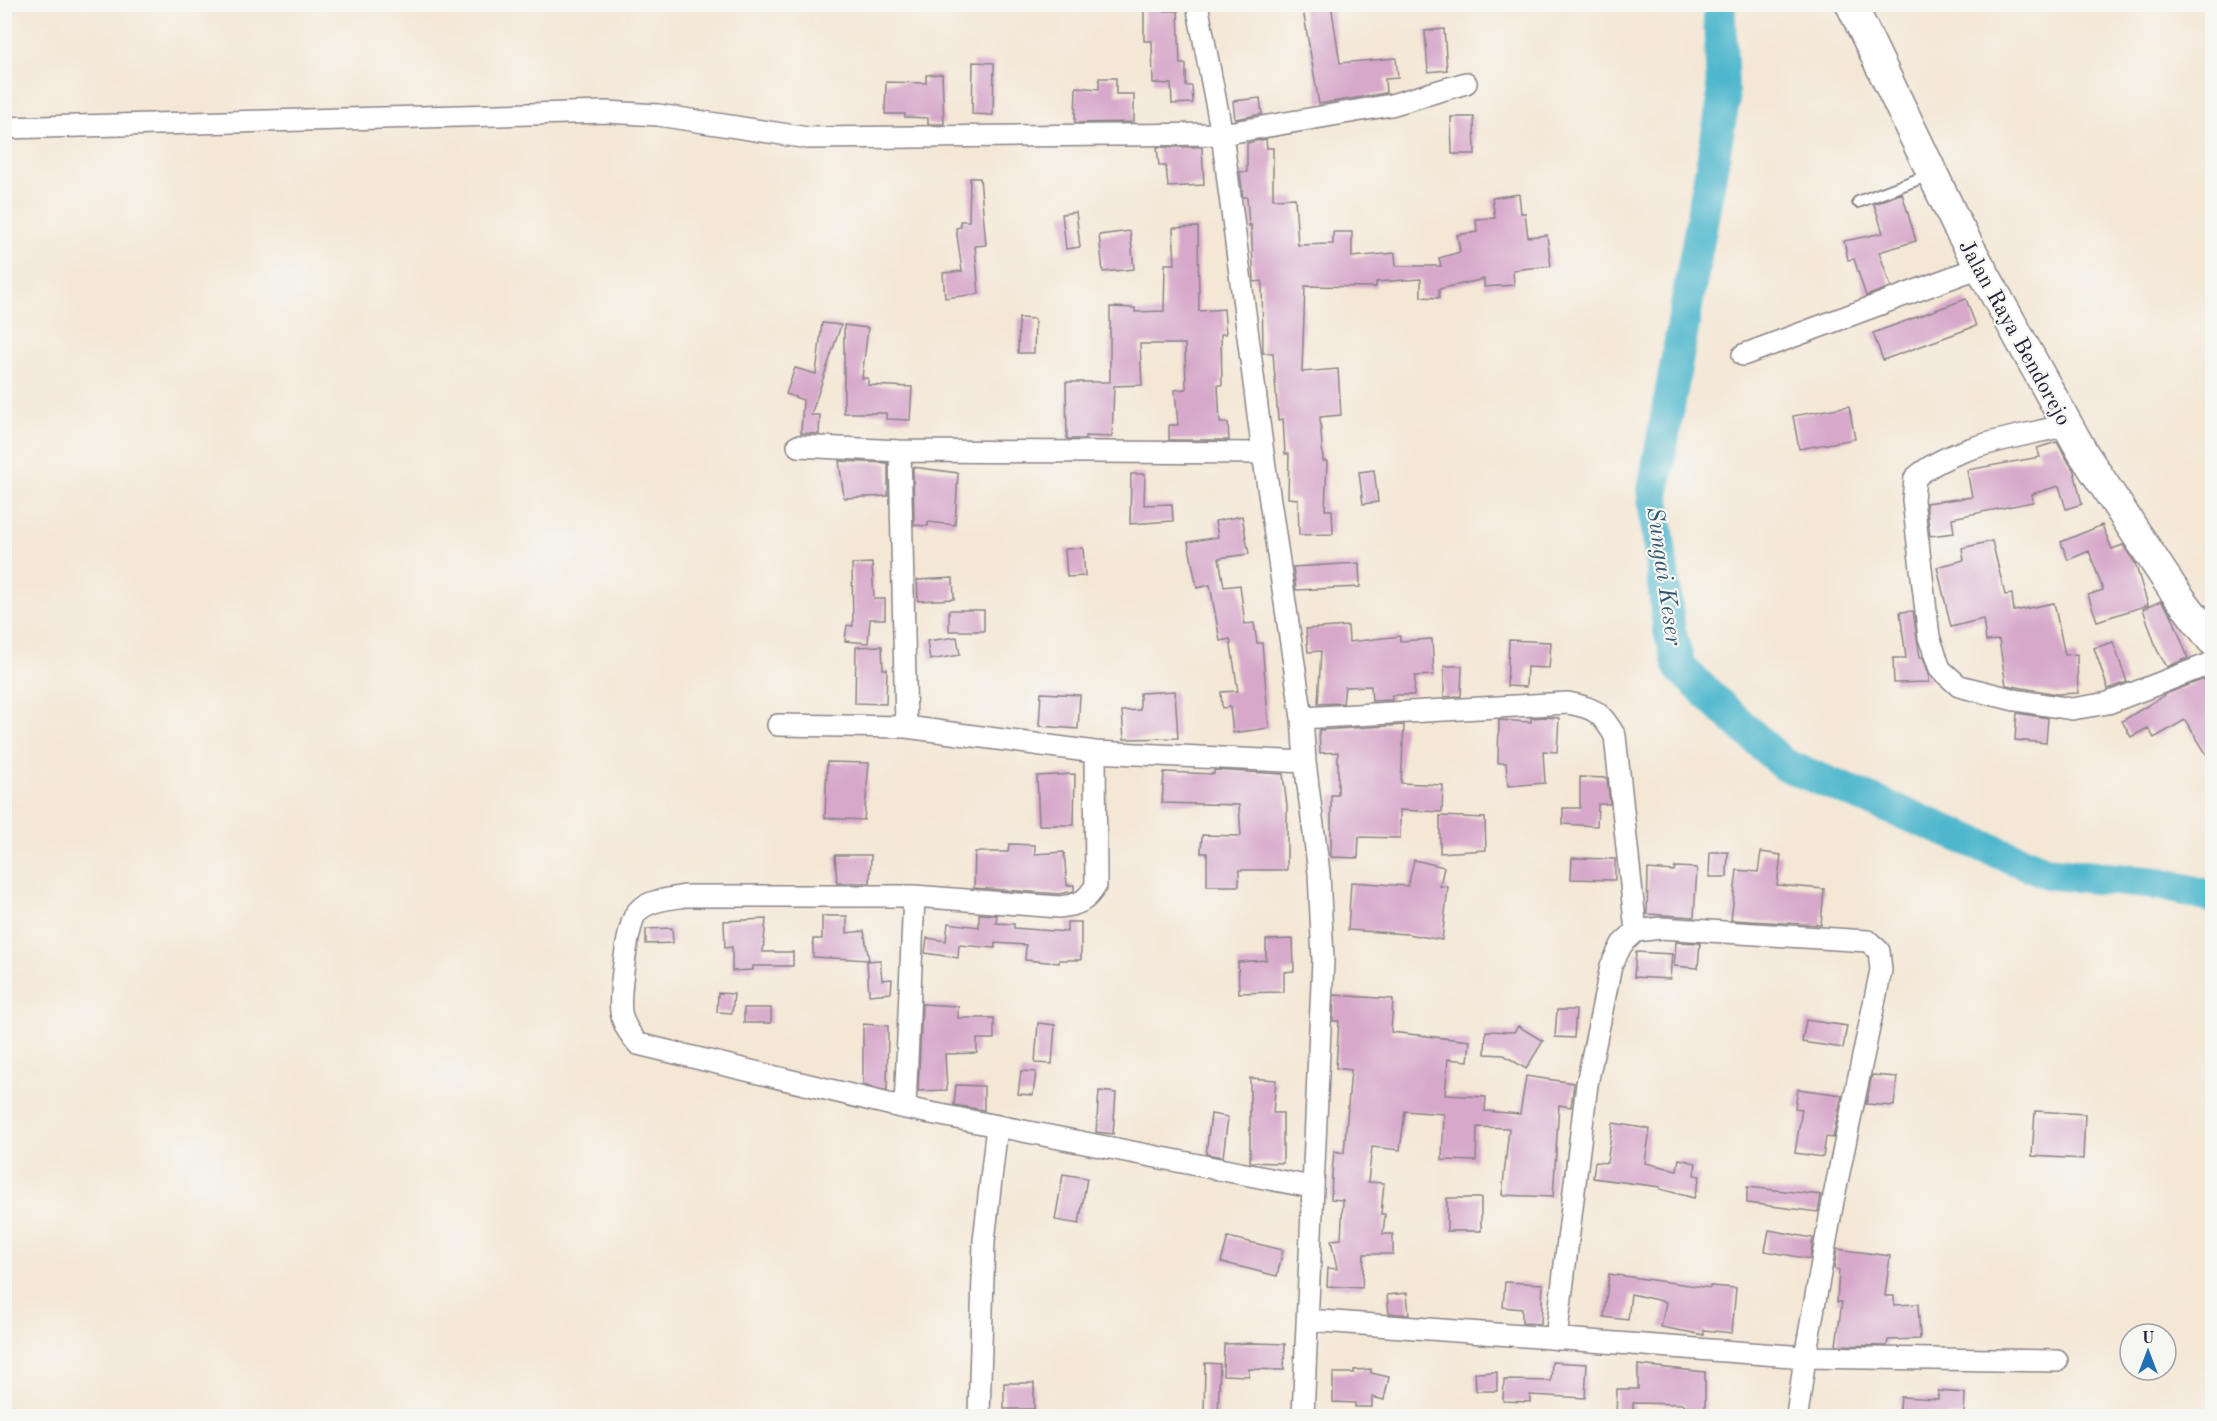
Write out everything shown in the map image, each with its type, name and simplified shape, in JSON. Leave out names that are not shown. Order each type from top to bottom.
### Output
[{"type":"main road","name":"Jalan Raya Bendorejo","points":[[1851,4],[1932,174],[2067,425],[2083,453],[2174,589],[2212,640]]},
{"type":"street","points":[[1197,4],[1222,134],[1263,453],[1302,718],[1305,762],[1319,873],[1323,960],[1302,1416]]},
{"type":"street","points":[[4,128],[607,112],[658,115],[808,138],[1222,134],[1391,105],[1466,83]]},
{"type":"street","points":[[1743,355],[1980,267]]},
{"type":"street","points":[[2067,425],[1956,454],[1931,465],[1916,478],[1912,500],[1929,637],[1940,669],[1959,686],[2015,700],[2072,709],[2108,703],[2212,663]]},
{"type":"street","points":[[798,446],[900,451],[1263,453]]},
{"type":"street","points":[[900,451],[906,727]]},
{"type":"street","points":[[1302,718],[1568,703],[1591,707],[1604,718],[1615,736],[1636,931]]},
{"type":"street","points":[[778,725],[906,727],[1095,752],[1305,762]]},
{"type":"street","points":[[1095,752],[1096,885],[1088,899],[1076,905],[1059,907],[914,896],[685,896],[648,904],[636,913],[628,930],[621,1011],[627,1030],[638,1044],[905,1108],[1311,1187]]},
{"type":"street","points":[[905,1108],[914,896]]},
{"type":"street","points":[[1556,1339],[1587,1084],[1611,966],[1622,944],[1636,931],[1661,928],[1868,941],[1879,951],[1881,970],[1833,1201],[1805,1357],[1797,1416]]},
{"type":"street","points":[[979,1416],[984,1241],[997,1126]]},
{"type":"street","points":[[1308,1320],[1805,1357],[2057,1361]]},
{"type":"lane","points":[[1858,202],[1932,174]]},
{"type":"building","points":[[1144,4],[1161,4],[1162,11],[1178,11],[1180,64],[1186,64],[1186,86],[1192,86],[1193,103],[1172,104],[1171,84],[1153,83],[1152,41],[1144,41]]},
{"type":"building","points":[[1302,4],[1331,4],[1340,63],[1396,58],[1398,78],[1385,79],[1386,93],[1319,104]]},
{"type":"building","points":[[1444,29],[1447,70],[1428,72],[1425,31]]},
{"type":"building","points":[[973,62],[994,63],[993,115],[972,114]]},
{"type":"building","points":[[942,74],[944,124],[928,124],[928,118],[905,117],[905,114],[885,114],[886,82],[926,83],[926,75]]},
{"type":"building","points":[[1099,78],[1116,78],[1116,94],[1134,94],[1134,122],[1075,123],[1076,87],[1099,89]]},
{"type":"building","points":[[1260,98],[1262,114],[1235,119],[1233,101]]},
{"type":"building","points":[[1451,117],[1474,117],[1475,154],[1452,154]]},
{"type":"building","points":[[1266,139],[1267,148],[1273,148],[1273,199],[1295,198],[1298,245],[1333,244],[1333,232],[1352,232],[1352,257],[1395,253],[1396,266],[1441,266],[1439,258],[1460,252],[1457,235],[1477,232],[1476,219],[1495,218],[1492,198],[1519,194],[1521,213],[1525,213],[1528,237],[1547,235],[1551,266],[1513,270],[1514,285],[1484,287],[1484,279],[1439,289],[1439,298],[1421,297],[1421,279],[1376,282],[1376,287],[1305,286],[1302,372],[1338,369],[1341,415],[1320,417],[1323,461],[1327,461],[1325,510],[1332,510],[1333,534],[1299,535],[1298,499],[1288,498],[1289,454],[1285,454],[1283,419],[1278,420],[1273,353],[1263,353],[1262,281],[1254,282],[1251,225],[1249,226],[1247,197],[1243,197],[1240,172],[1247,172],[1247,143]]},
{"type":"building","points":[[1157,147],[1202,147],[1204,185],[1168,187],[1166,166],[1159,166]]},
{"type":"building","points":[[970,178],[980,178],[986,245],[975,246],[979,294],[945,298],[943,273],[962,271],[956,228],[961,227],[960,221],[969,221]]},
{"type":"building","points":[[1902,193],[1916,241],[1879,252],[1891,287],[1866,296],[1854,259],[1848,260],[1844,241],[1883,233],[1874,204]]},
{"type":"building","points":[[1076,212],[1080,247],[1066,249],[1062,214]]},
{"type":"building","points":[[1198,227],[1199,311],[1224,309],[1226,334],[1221,334],[1222,385],[1218,385],[1220,423],[1228,423],[1229,440],[1169,440],[1169,425],[1178,425],[1175,390],[1186,389],[1185,344],[1140,344],[1142,385],[1114,386],[1112,437],[1085,436],[1085,439],[1067,439],[1066,382],[1110,382],[1110,307],[1135,308],[1135,312],[1164,311],[1165,264],[1175,264],[1173,228]]},
{"type":"building","points":[[1130,231],[1134,269],[1103,272],[1099,235]]},
{"type":"building","points":[[1966,299],[1976,326],[1883,360],[1873,333]]},
{"type":"building","points":[[1019,318],[1035,319],[1034,353],[1018,353]]},
{"type":"building","points":[[822,323],[841,325],[811,415],[820,415],[819,434],[801,433],[803,400],[786,394],[795,368],[816,374]]},
{"type":"building","points":[[844,325],[868,328],[862,378],[868,378],[868,385],[912,387],[910,420],[886,419],[886,413],[844,413]]},
{"type":"building","points":[[1849,406],[1855,439],[1799,449],[1793,416]]},
{"type":"building","points":[[2057,442],[2074,471],[2082,504],[2066,509],[2059,486],[2032,494],[2033,502],[1952,518],[1954,533],[1930,536],[1926,503],[1972,497],[1967,470],[2040,457],[2037,448]]},
{"type":"building","points":[[839,461],[888,463],[888,496],[844,498]]},
{"type":"building","points":[[913,467],[958,473],[955,525],[928,522],[928,526],[914,525]]},
{"type":"building","points":[[1374,470],[1378,502],[1363,504],[1359,472]]},
{"type":"building","points":[[1131,474],[1145,474],[1144,505],[1172,504],[1173,521],[1130,524]]},
{"type":"building","points":[[1242,516],[1249,554],[1219,558],[1224,587],[1240,585],[1245,624],[1254,623],[1257,643],[1262,643],[1269,728],[1233,733],[1230,707],[1222,708],[1221,692],[1238,691],[1230,639],[1220,641],[1210,585],[1197,588],[1188,542],[1218,537],[1215,521]]},
{"type":"building","points":[[2102,525],[2112,549],[2123,545],[2135,563],[2148,605],[2097,621],[2088,595],[2103,590],[2089,551],[2068,560],[2061,542]]},
{"type":"building","points":[[1992,541],[2005,595],[2012,594],[2014,611],[2054,603],[2065,655],[2077,654],[2078,693],[2057,694],[2006,685],[1999,640],[1986,641],[1983,619],[1951,627],[1937,567],[1964,560],[1962,548]]},
{"type":"building","points":[[1083,548],[1085,576],[1067,577],[1065,549]]},
{"type":"building","points":[[872,563],[874,599],[885,599],[885,619],[870,619],[868,643],[845,641],[847,625],[853,626],[852,564]]},
{"type":"building","points":[[1359,563],[1360,587],[1296,590],[1293,567]]},
{"type":"building","points":[[953,578],[954,599],[918,601],[917,580]]},
{"type":"building","points":[[2161,601],[2172,616],[2188,658],[2167,667],[2157,650],[2143,609]]},
{"type":"building","points":[[949,610],[984,610],[984,631],[949,631]]},
{"type":"building","points":[[1913,611],[1920,657],[1923,657],[1929,674],[1929,682],[1894,683],[1893,658],[1906,658],[1900,612]]},
{"type":"building","points":[[1348,626],[1349,642],[1400,636],[1400,641],[1432,639],[1434,675],[1415,676],[1414,695],[1392,695],[1392,700],[1372,701],[1371,686],[1345,687],[1343,703],[1318,704],[1321,651],[1308,652],[1306,629]]},
{"type":"building","points":[[957,637],[960,655],[930,660],[927,641]]},
{"type":"building","points":[[1509,640],[1551,642],[1549,668],[1527,667],[1526,687],[1507,686]]},
{"type":"building","points":[[2113,642],[2127,682],[2108,689],[2094,648]]},
{"type":"building","points":[[882,646],[883,669],[887,669],[886,704],[855,703],[856,647]]},
{"type":"building","points":[[1444,666],[1462,666],[1461,696],[1444,697]]},
{"type":"building","points":[[2212,676],[2212,763],[2185,720],[2154,738],[2148,728],[2131,737],[2122,721],[2168,693]]},
{"type":"building","points":[[1175,691],[1178,738],[1124,739],[1122,711],[1140,710],[1140,693]]},
{"type":"building","points":[[1041,693],[1080,695],[1078,729],[1039,726]]},
{"type":"building","points":[[2017,713],[2048,718],[2046,743],[2015,740]]},
{"type":"building","points":[[1531,718],[1559,718],[1557,752],[1543,751],[1545,783],[1508,786],[1506,763],[1498,763],[1499,720],[1531,722]]},
{"type":"building","points":[[1404,725],[1401,783],[1443,785],[1442,812],[1400,810],[1400,838],[1359,837],[1358,858],[1331,857],[1331,795],[1338,795],[1338,752],[1320,753],[1319,730]]},
{"type":"building","points":[[827,762],[869,763],[864,820],[825,818]]},
{"type":"building","points":[[1214,770],[1283,774],[1287,806],[1287,870],[1239,870],[1239,886],[1207,886],[1207,853],[1201,853],[1202,835],[1241,836],[1239,805],[1162,803],[1164,772],[1214,774]]},
{"type":"building","points":[[1075,774],[1074,825],[1039,825],[1037,776]]},
{"type":"building","points":[[1580,777],[1607,778],[1610,804],[1598,804],[1597,826],[1563,824],[1563,808],[1580,808]]},
{"type":"building","points":[[1440,816],[1485,818],[1486,850],[1440,853]]},
{"type":"building","points":[[1009,844],[1035,845],[1035,854],[1064,852],[1067,885],[1074,885],[1074,891],[1059,894],[974,888],[975,852],[1008,852]]},
{"type":"building","points":[[1710,852],[1728,852],[1727,877],[1709,877]]},
{"type":"building","points":[[1761,852],[1781,855],[1777,885],[1824,889],[1821,925],[1731,920],[1737,870],[1758,872]]},
{"type":"building","points":[[835,855],[871,855],[870,883],[837,883]]},
{"type":"building","points":[[1572,858],[1615,859],[1615,880],[1571,879]]},
{"type":"building","points":[[1414,860],[1444,867],[1440,886],[1448,887],[1442,940],[1407,934],[1348,930],[1351,882],[1408,886]]},
{"type":"building","points":[[1675,867],[1697,868],[1694,917],[1647,914],[1648,869],[1674,871]]},
{"type":"building","points":[[979,914],[997,915],[996,923],[1014,924],[1014,928],[1067,932],[1067,922],[1081,922],[1081,960],[1059,960],[1059,963],[1025,960],[1026,945],[995,943],[995,948],[959,945],[958,958],[925,953],[927,938],[946,941],[948,923],[979,927]]},
{"type":"building","points":[[822,916],[847,916],[847,933],[864,931],[869,960],[813,957],[813,939],[822,939]]},
{"type":"building","points":[[766,919],[763,952],[793,952],[793,966],[753,966],[753,970],[732,971],[732,947],[725,948],[724,921]]},
{"type":"building","points":[[672,928],[673,943],[646,944],[646,929]]},
{"type":"building","points":[[1293,939],[1294,971],[1284,972],[1284,992],[1239,993],[1238,962],[1266,960],[1266,940]]},
{"type":"building","points":[[1676,942],[1700,943],[1698,968],[1674,966]]},
{"type":"building","points":[[1636,952],[1672,954],[1670,979],[1634,977]]},
{"type":"building","points":[[880,960],[882,980],[892,979],[891,993],[869,995],[867,961]]},
{"type":"building","points":[[718,993],[734,994],[732,1013],[717,1012]]},
{"type":"building","points":[[1334,995],[1393,999],[1391,1032],[1470,1041],[1468,1061],[1448,1059],[1445,1095],[1486,1097],[1485,1111],[1520,1114],[1526,1076],[1574,1083],[1571,1107],[1559,1105],[1553,1197],[1502,1195],[1509,1128],[1477,1127],[1476,1161],[1442,1160],[1444,1114],[1405,1111],[1400,1150],[1372,1147],[1368,1182],[1384,1183],[1381,1214],[1385,1214],[1383,1234],[1393,1234],[1393,1254],[1364,1254],[1362,1288],[1327,1286],[1328,1268],[1337,1269],[1331,1240],[1341,1239],[1343,1200],[1331,1199],[1332,1173],[1334,1151],[1344,1153],[1351,1070],[1336,1068],[1339,1021],[1333,1021]]},
{"type":"building","points":[[922,1004],[958,1006],[958,1018],[994,1018],[994,1039],[977,1039],[977,1053],[945,1054],[947,1090],[918,1091]]},
{"type":"building","points":[[744,1008],[771,1008],[771,1023],[744,1023]]},
{"type":"building","points":[[1557,1010],[1576,1010],[1574,1038],[1555,1037]]},
{"type":"building","points":[[1806,1020],[1847,1026],[1843,1048],[1802,1042]]},
{"type":"building","points":[[1038,1023],[1055,1025],[1052,1064],[1035,1063]]},
{"type":"building","points":[[863,1024],[888,1026],[887,1091],[863,1085]]},
{"type":"building","points":[[1518,1026],[1543,1041],[1526,1069],[1504,1055],[1485,1054],[1486,1031],[1514,1032]]},
{"type":"building","points":[[1021,1071],[1036,1072],[1033,1095],[1018,1094]]},
{"type":"building","points":[[1872,1075],[1897,1077],[1894,1106],[1866,1104]]},
{"type":"building","points":[[1250,1078],[1276,1080],[1273,1113],[1283,1113],[1283,1163],[1250,1162]]},
{"type":"building","points":[[956,1085],[984,1086],[984,1110],[954,1105]]},
{"type":"building","points":[[1798,1089],[1842,1095],[1833,1138],[1826,1137],[1823,1157],[1795,1153],[1802,1109],[1795,1108]]},
{"type":"building","points":[[1099,1091],[1116,1093],[1113,1134],[1096,1132]]},
{"type":"building","points":[[2035,1111],[2085,1114],[2083,1159],[2032,1156]]},
{"type":"building","points":[[1211,1114],[1228,1117],[1223,1157],[1206,1154]]},
{"type":"building","points":[[1613,1123],[1650,1129],[1645,1163],[1677,1170],[1679,1159],[1696,1163],[1694,1175],[1700,1176],[1694,1198],[1660,1189],[1660,1187],[1593,1178],[1595,1162],[1607,1163]]},
{"type":"building","points":[[1063,1174],[1087,1178],[1079,1224],[1055,1220]]},
{"type":"building","points":[[1747,1187],[1821,1195],[1818,1212],[1747,1203]]},
{"type":"building","points":[[1447,1198],[1481,1198],[1481,1231],[1447,1231]]},
{"type":"building","points":[[1769,1230],[1813,1238],[1810,1259],[1765,1251]]},
{"type":"building","points":[[1228,1237],[1283,1250],[1277,1276],[1221,1262]]},
{"type":"building","points":[[1837,1249],[1890,1256],[1885,1296],[1894,1296],[1894,1305],[1918,1304],[1920,1339],[1888,1340],[1887,1346],[1836,1345],[1842,1302],[1837,1302],[1839,1270],[1834,1269]]},
{"type":"building","points":[[1609,1274],[1710,1288],[1710,1286],[1736,1288],[1732,1333],[1704,1330],[1704,1335],[1661,1327],[1666,1302],[1631,1294],[1628,1320],[1604,1317]]},
{"type":"building","points":[[1505,1282],[1543,1284],[1541,1324],[1522,1323],[1522,1309],[1503,1307]]},
{"type":"building","points":[[1407,1293],[1409,1315],[1389,1313],[1387,1295]]},
{"type":"building","points":[[1224,1344],[1285,1344],[1284,1370],[1249,1369],[1249,1376],[1223,1375]]},
{"type":"building","points":[[1552,1362],[1587,1364],[1585,1398],[1530,1395],[1530,1402],[1503,1401],[1504,1380],[1551,1381]]},
{"type":"building","points":[[1205,1363],[1220,1364],[1218,1416],[1204,1416]]},
{"type":"building","points":[[1638,1365],[1705,1372],[1705,1416],[1684,1416],[1684,1404],[1633,1403],[1633,1416],[1616,1416],[1617,1389],[1638,1389]]},
{"type":"building","points":[[1371,1369],[1371,1373],[1389,1377],[1384,1400],[1372,1397],[1372,1407],[1355,1407],[1355,1403],[1333,1402],[1333,1373],[1354,1373],[1354,1370]]},
{"type":"building","points":[[1497,1372],[1497,1391],[1476,1391],[1475,1373]]},
{"type":"building","points":[[1004,1383],[1034,1383],[1034,1409],[1004,1409]]},
{"type":"building","points":[[1938,1391],[1965,1393],[1964,1416],[1899,1416],[1901,1397],[1938,1399]]},
{"type":"waterway","name":"Sungai Keser","points":[[1719,4],[1723,103],[1653,493],[1669,629],[1680,668],[1783,764],[2049,873],[2162,884],[2212,897]]}]
